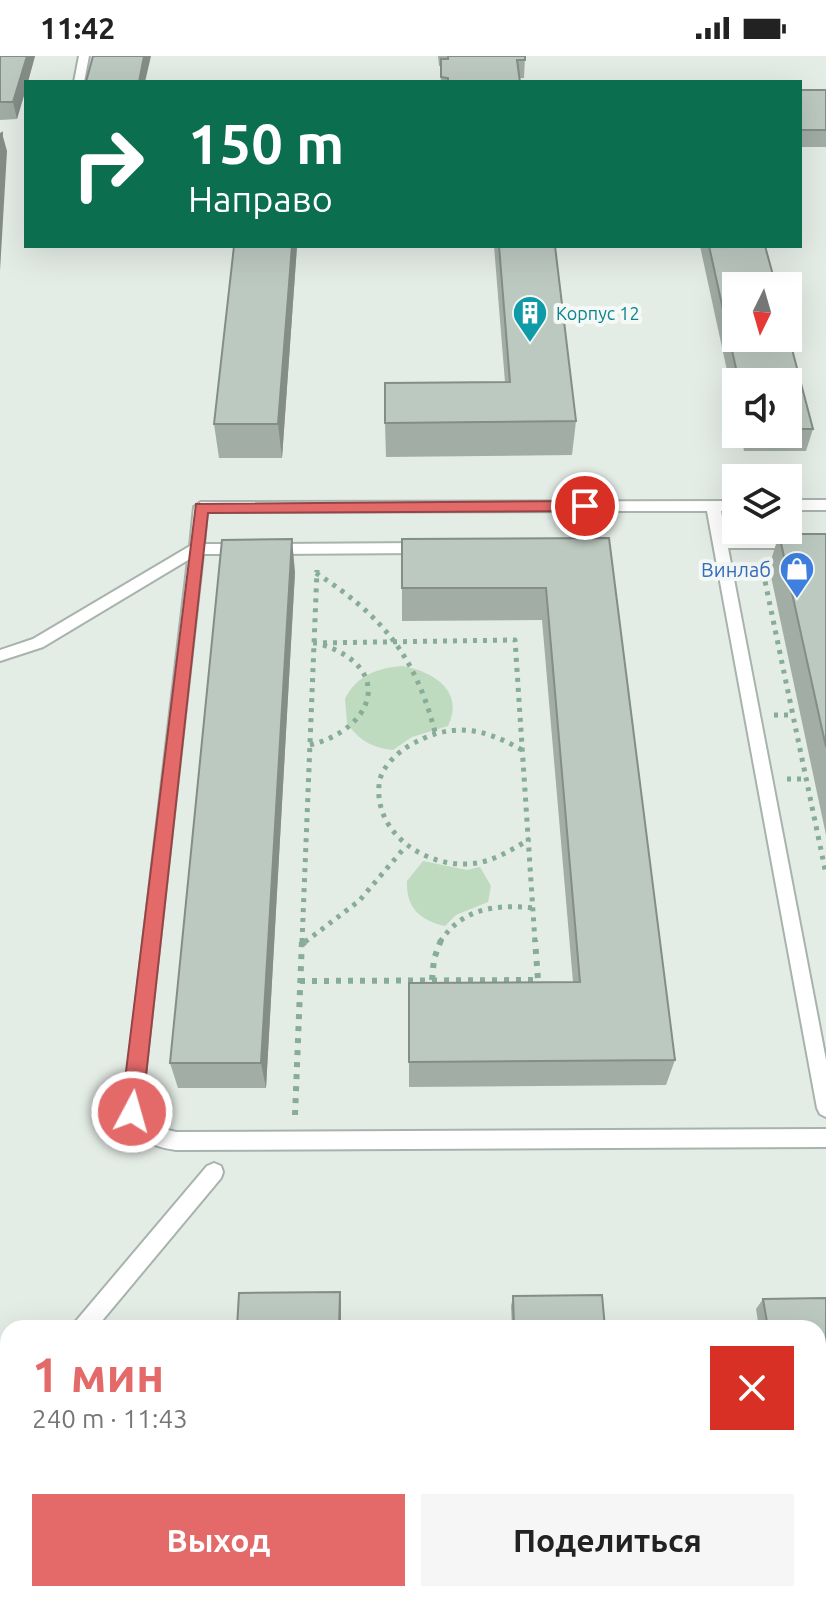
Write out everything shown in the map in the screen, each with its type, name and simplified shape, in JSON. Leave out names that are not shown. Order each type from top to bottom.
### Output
[{"type":"lane","points":[[79,80],[84,56]]},
{"type":"lane","points":[[802,505],[826,505]]},
{"type":"lane","points":[[559,547],[590,547],[585,506]]},
{"type":"lane","points":[[713,506],[826,1108]]},
{"type":"lane","points":[[722,506],[201,507],[132,1112],[140,1128],[156,1139],[826,1138]]},
{"type":"lane","points":[[802,543],[826,543]]},
{"type":"lane","points":[[0,656],[38,643],[196,549],[438,548]]},
{"type":"lane","points":[[90,1320],[214,1172]]},
{"type":"path","points":[[757,544],[826,874]]},
{"type":"path","points":[[294,1141],[317,549]]},
{"type":"path","points":[[316,573],[366,607],[398,641],[420,679],[435,732]]},
{"type":"path","points":[[300,981],[538,980],[515,640],[313,643]]},
{"type":"path","points":[[310,745],[337,736],[359,720],[367,707],[370,692],[367,678],[347,654],[313,643]]},
{"type":"path","points":[[522,750],[482,731],[458,729],[435,732],[414,740],[397,753],[384,769],[378,787],[378,806],[386,825],[406,846],[442,863],[467,865],[491,862],[513,852],[530,839]]},
{"type":"path","points":[[301,945],[351,910],[391,868],[406,846]]},
{"type":"path","points":[[432,980],[432,962],[437,946],[446,931],[460,919],[495,905],[534,908]]},
{"type":"green space","points":[[402,666],[425,673],[443,685],[452,703],[448,726],[412,737],[393,750],[372,745],[347,723],[345,699],[361,679],[384,669]]},
{"type":"green space","points":[[423,861],[467,870],[480,867],[491,886],[488,902],[456,915],[445,926],[428,920],[412,906],[407,890],[407,881]]},
{"type":"building","points":[[0,56],[27,56],[13,102],[0,102]]},
{"type":"building","points":[[93,56],[144,56],[139,80],[87,80]]},
{"type":"building","points":[[448,56],[525,56],[525,60],[517,60],[520,80],[448,80],[441,77],[441,59],[448,59]]},
{"type":"building","points":[[802,90],[826,90],[826,130],[802,130]]},
{"type":"building","points":[[234,248],[292,248],[278,424],[214,424]]},
{"type":"building","points":[[499,248],[555,248],[576,421],[385,423],[385,383],[510,382]]},
{"type":"building","points":[[709,248],[766,248],[772,272],[722,272],[722,305]]},
{"type":"building","points":[[732,352],[793,352],[797,368],[736,368]]},
{"type":"building","points":[[802,387],[813,429],[802,429]]},
{"type":"building","points":[[802,534],[826,534],[826,747],[781,544],[802,544]]},
{"type":"building","points":[[609,538],[675,1060],[409,1062],[409,983],[580,982],[546,588],[402,588],[402,539]]},
{"type":"building","points":[[292,539],[261,1063],[170,1063],[222,540]]},
{"type":"building","points":[[340,1292],[339,1320],[237,1320],[239,1293]]},
{"type":"building","points":[[602,1295],[604,1320],[514,1320],[513,1296]]},
{"type":"building","points":[[826,1298],[826,1320],[767,1320],[763,1299]]},
{"type":"place","name":"Корпус 12","points":[[530,344]]},
{"type":"place","name":"Винлаб","points":[[797,600]]},
{"type":"route","points":[[132,1112],[201,507],[585,506]]}]
